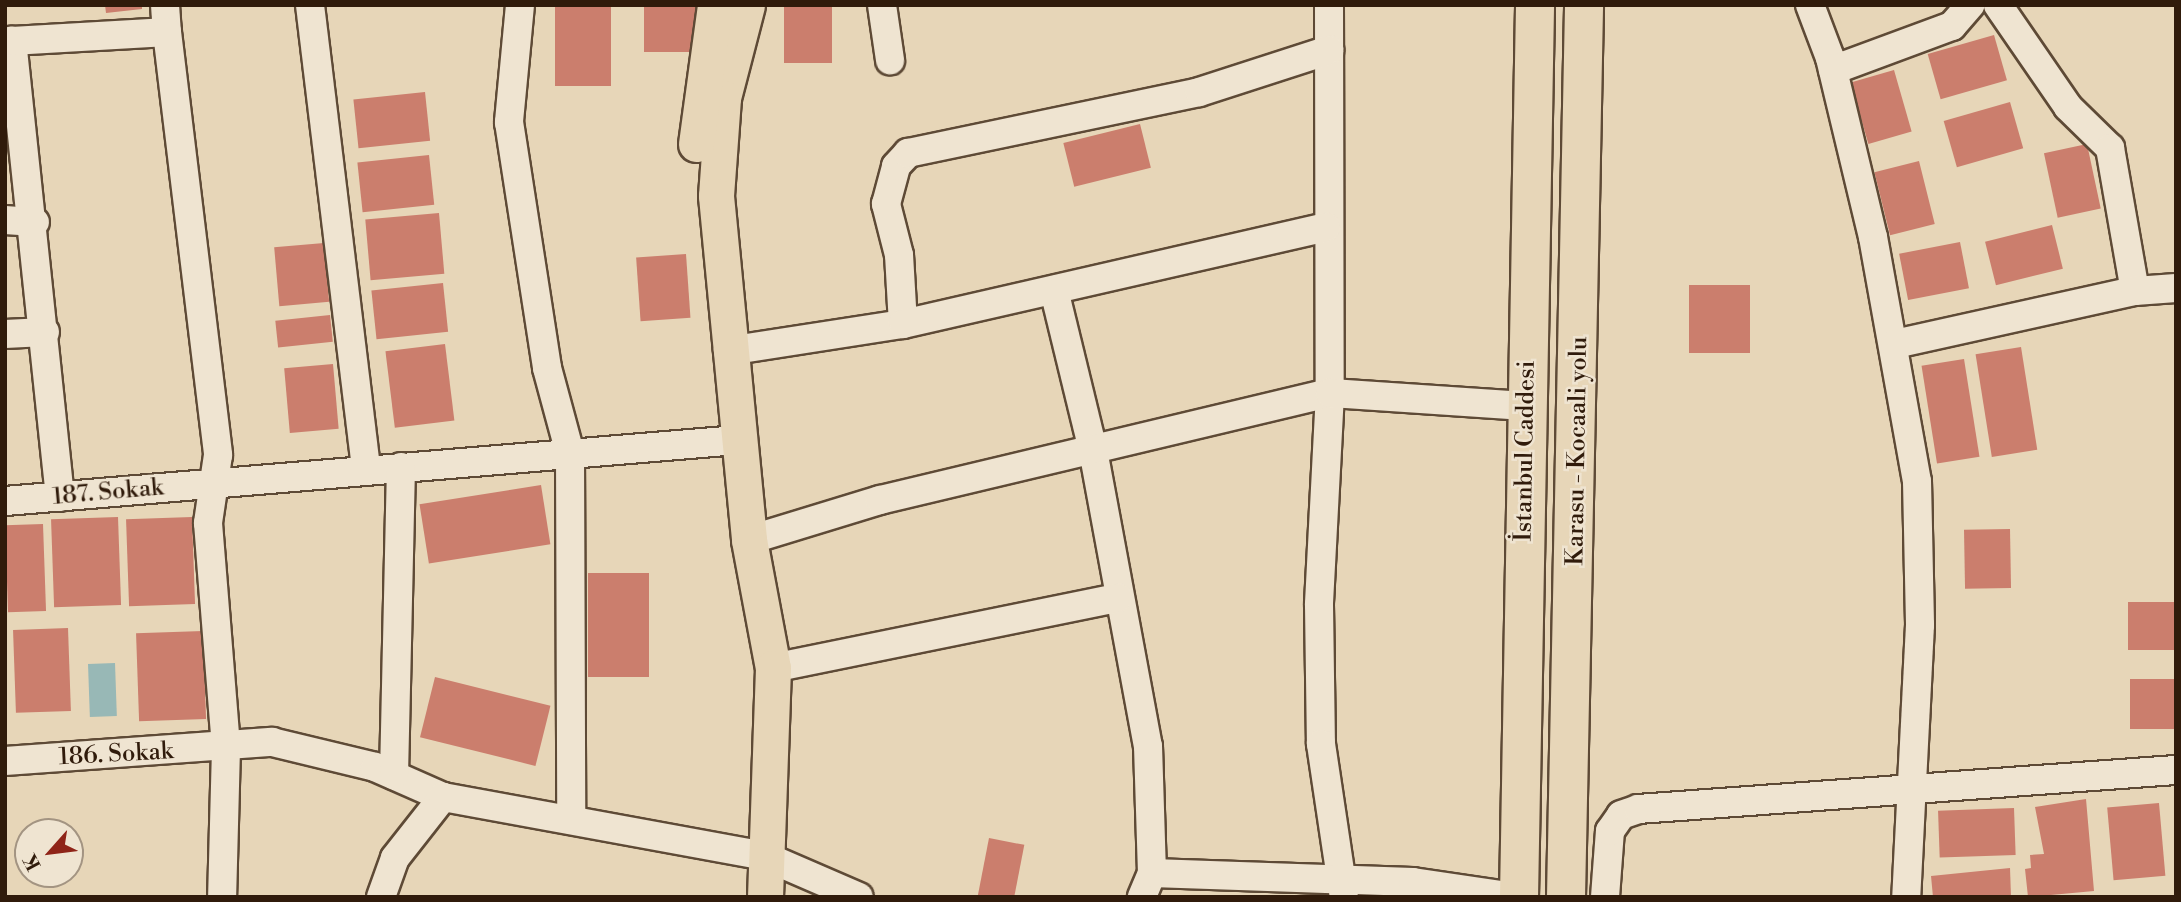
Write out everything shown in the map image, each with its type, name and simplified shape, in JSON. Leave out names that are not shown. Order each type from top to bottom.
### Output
[{"type":"highway","name":"İstanbul Caddesi","points":[[1517,897],[1535,5]]},
{"type":"highway","name":"Karasu - Kocaali yolu","points":[[1566,897],[1584,5]]},
{"type":"main road","points":[[715,5],[699,84],[693,195],[754,667],[754,854],[765,897]]},
{"type":"main road","points":[[746,897],[754,854],[773,668],[749,540],[726,441],[728,351],[716,196],[723,98],[747,5]]},
{"type":"street","points":[[310,5],[366,471]]},
{"type":"street","points":[[520,5],[509,122],[547,368],[570,453],[571,820]]},
{"type":"street","points":[[882,5],[890,60]]},
{"type":"street","points":[[1329,5],[1326,227],[1331,393],[1319,605],[1321,744],[1342,890]]},
{"type":"street","points":[[1810,5],[1833,70],[1895,344],[1917,481],[1915,788],[1906,897]]},
{"type":"street","points":[[1833,70],[1952,26],[1970,5]]},
{"type":"street","points":[[1997,5],[2067,107],[2110,148],[2135,291]]},
{"type":"street","points":[[60,497],[36,222],[8,42],[166,19],[218,455],[208,523],[226,748],[222,897]]},
{"type":"street","points":[[903,324],[899,255],[886,204],[896,166],[908,153],[1045,120],[1199,92],[1329,50]]},
{"type":"street","points":[[5,220],[36,222]]},
{"type":"street","points":[[728,351],[903,324],[1326,227]]},
{"type":"street","points":[[1895,344],[2135,291],[2176,288]]},
{"type":"street","points":[[1054,290],[1093,450],[1118,597],[1148,746],[1147,885],[1342,890],[1413,882],[1517,897]]},
{"type":"street","points":[[5,334],[45,332]]},
{"type":"street","points":[[749,540],[880,500],[1331,393],[1527,406]]},
{"type":"street","name":"187. Sokak","points":[[5,502],[726,441]]},
{"type":"street","points":[[394,775],[401,467]]},
{"type":"street","points":[[773,668],[1118,597]]},
{"type":"street","name":"186. Sokak","points":[[5,761],[226,748],[272,742],[394,775],[443,797],[754,854],[859,897]]},
{"type":"street","points":[[1605,897],[1610,831],[1621,815],[1638,809],[2176,770]]},
{"type":"street","points":[[381,897],[395,858],[443,797]]},
{"type":"water","points":[[115,663],[117,716],[90,717],[88,664]]},
{"type":"building","points":[[105,5],[142,5],[142,9],[106,13]]},
{"type":"building","points":[[555,5],[611,5],[611,86],[555,86]]},
{"type":"building","points":[[644,5],[703,5],[703,52],[644,52]]},
{"type":"building","points":[[784,5],[832,5],[832,63],[784,63]]},
{"type":"building","points":[[1994,35],[2007,80],[1941,99],[1928,54]]},
{"type":"building","points":[[1894,70],[1912,132],[1868,144],[1851,82]]},
{"type":"building","points":[[425,92],[430,141],[359,148],[353,100]]},
{"type":"building","points":[[2010,102],[2023,148],[1957,167],[1944,121]]},
{"type":"building","points":[[1140,124],[1151,168],[1074,187],[1063,143]]},
{"type":"building","points":[[2087,144],[2101,209],[2058,218],[2044,153]]},
{"type":"building","points":[[429,155],[434,205],[363,212],[357,163]]},
{"type":"building","points":[[1919,161],[1935,224],[1890,235],[1874,172]]},
{"type":"building","points":[[439,213],[444,274],[371,280],[365,219]]},
{"type":"building","points":[[2052,225],[2063,269],[1996,285],[1985,242]]},
{"type":"building","points":[[1960,242],[1969,288],[1908,300],[1899,254]]},
{"type":"building","points":[[324,243],[329,302],[279,306],[274,247]]},
{"type":"building","points":[[686,254],[690,318],[641,321],[636,257]]},
{"type":"building","points":[[443,283],[448,332],[377,339],[371,291]]},
{"type":"building","points":[[1689,285],[1750,285],[1750,353],[1689,353]]},
{"type":"building","points":[[330,315],[333,342],[278,348],[275,321]]},
{"type":"building","points":[[445,344],[454,420],[395,428],[385,351]]},
{"type":"building","points":[[2021,347],[2037,450],[1992,457],[1976,354]]},
{"type":"building","points":[[1964,359],[1979,457],[1937,464],[1922,366]]},
{"type":"building","points":[[333,364],[339,429],[290,433],[284,368]]},
{"type":"building","points":[[541,485],[550,544],[429,564],[420,504]]},
{"type":"building","points":[[118,517],[121,605],[54,607],[51,519]]},
{"type":"building","points":[[192,517],[195,604],[129,606],[126,519]]},
{"type":"building","points":[[43,524],[46,611],[8,612],[5,525]]},
{"type":"building","points":[[2010,529],[2011,588],[1965,589],[1964,530]]},
{"type":"building","points":[[588,573],[649,573],[649,677],[588,677]]},
{"type":"building","points":[[2128,602],[2176,602],[2176,650],[2128,650]]},
{"type":"building","points":[[68,628],[71,711],[16,713],[13,630]]},
{"type":"building","points":[[203,631],[206,719],[139,721],[136,633]]},
{"type":"building","points":[[435,677],[550,706],[535,766],[420,737]]},
{"type":"building","points":[[2130,679],[2176,679],[2176,729],[2130,729]]},
{"type":"building","points":[[2086,799],[2094,891],[2028,897],[2025,869],[2031,868],[2030,855],[2044,854],[2035,807]]},
{"type":"building","points":[[2159,803],[2165,876],[2114,880],[2107,808]]},
{"type":"building","points":[[2014,808],[2016,855],[1940,858],[1938,811]]},
{"type":"building","points":[[989,838],[1024,845],[1014,897],[978,897]]},
{"type":"building","points":[[2010,868],[2011,897],[1933,897],[1931,876]]}]
